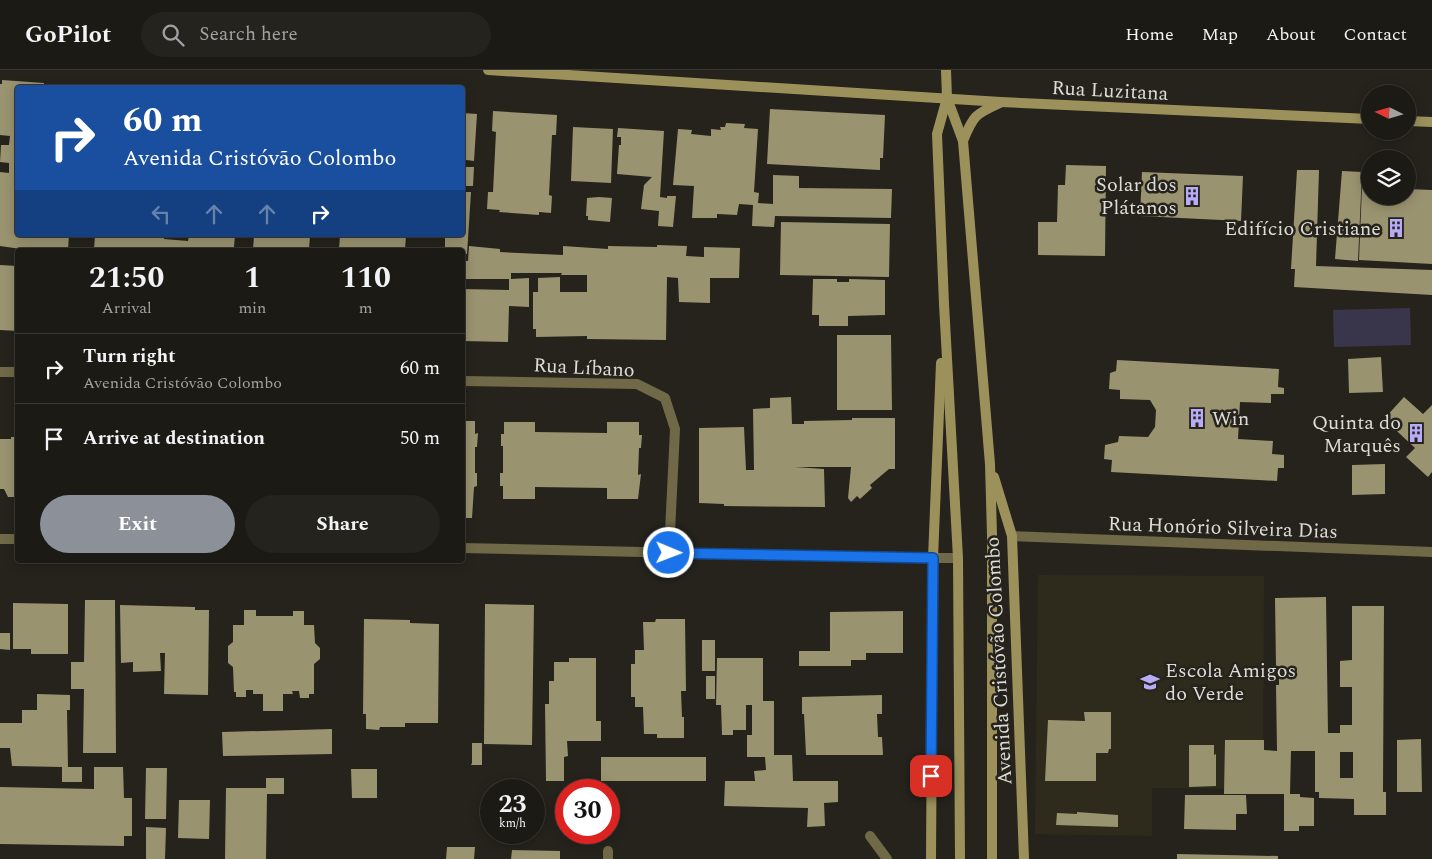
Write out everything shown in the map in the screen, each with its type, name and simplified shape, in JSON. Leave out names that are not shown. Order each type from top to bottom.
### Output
[{"type":"main road","name":"Rua Luzitana","points":[[488,70],[1001,102],[1361,120]]},
{"type":"main road","name":"Avenida Cristóvão Colombo","points":[[946,70],[947,98],[937,134],[958,558],[960,859]]},
{"type":"main road","name":"Avenida Cristóvão Colombo","points":[[947,98],[963,141],[990,464],[992,535],[992,859]]},
{"type":"main road","points":[[963,141],[970,124],[980,112],[1001,102]]},
{"type":"main road","points":[[1416,121],[1432,122]]},
{"type":"main road","name":"Avenida Cristóvão Colombo","points":[[931,859],[933,558],[944,304]]},
{"type":"main road","name":"Avenida Cristóvão Colombo","points":[[990,464],[1012,536],[1024,859]]},
{"type":"street","points":[[0,372],[15,372]]},
{"type":"street","name":"Rua Líbano","points":[[465,381],[636,384],[665,398],[675,429],[669,553]]},
{"type":"street","name":"Rua Honório Silveira Dias","points":[[1012,536],[1432,552]]},
{"type":"street","points":[[0,538],[15,539]]},
{"type":"street","points":[[465,548],[958,558]]},
{"type":"street","points":[[870,836],[886,859]]},
{"type":"shaded area","points":[[1410,308],[1411,345],[1334,347],[1333,310]]},
{"type":"shaded area","name":"Escola Amigos do Verde","points":[[1038,575],[1264,576],[1263,789],[1152,788],[1152,836],[1035,834]]},
{"type":"building","points":[[2,80],[44,83],[44,85],[15,85],[15,237],[69,237],[68,248],[15,248],[0,246],[0,172],[9,173],[9,163],[0,162],[1,145],[9,145],[10,136],[0,135],[0,84],[2,84]]},
{"type":"building","points":[[770,109],[885,115],[883,158],[880,158],[880,170],[767,164]]},
{"type":"building","points":[[493,111],[557,115],[556,135],[552,135],[549,195],[552,196],[551,213],[539,212],[539,215],[499,212],[500,210],[487,209],[488,192],[493,192],[496,132],[492,131]]},
{"type":"building","points":[[465,113],[477,114],[474,161],[466,160],[466,167],[474,167],[473,186],[465,186]]},
{"type":"building","points":[[726,123],[745,124],[744,128],[758,129],[754,192],[759,193],[758,203],[773,204],[773,175],[799,176],[799,188],[892,189],[891,218],[775,216],[774,227],[752,226],[753,205],[739,204],[737,215],[717,214],[717,218],[692,218],[694,186],[673,185],[678,129],[692,130],[691,134],[711,136],[711,129],[721,130],[720,127],[725,127]]},
{"type":"building","points":[[573,127],[613,129],[611,183],[571,181]]},
{"type":"building","points":[[618,128],[664,131],[660,197],[676,196],[673,227],[658,226],[659,211],[641,209],[644,185],[652,177],[617,174],[619,145],[621,145],[621,137],[617,137]]},
{"type":"building","points":[[1066,165],[1106,166],[1105,256],[1038,255],[1038,222],[1057,222],[1058,185],[1065,185]]},
{"type":"building","points":[[1297,170],[1319,170],[1316,266],[1432,270],[1432,295],[1294,287],[1295,269],[1291,269]]},
{"type":"building","points":[[1342,171],[1361,172],[1358,261],[1335,259]]},
{"type":"building","name":"Solar dos Plátanos","points":[[1142,172],[1243,176],[1241,221],[1140,216]]},
{"type":"building","name":"Edifício Cristiane","points":[[1416,189],[1432,190],[1432,264],[1359,260],[1361,205],[1416,205]]},
{"type":"building","points":[[465,192],[471,192],[467,254],[465,254],[465,248],[445,248],[445,238],[433,238],[465,237]]},
{"type":"building","points":[[587,198],[612,198],[610,222],[588,220],[588,216],[586,216]]},
{"type":"building","points":[[781,222],[890,224],[889,277],[780,275]]},
{"type":"building","points":[[95,237],[164,237],[164,239],[188,241],[189,237],[235,237],[234,247],[242,248],[94,248]]},
{"type":"building","points":[[254,237],[310,237],[309,248],[253,248]]},
{"type":"building","points":[[340,237],[406,237],[405,248],[339,248]]},
{"type":"building","points":[[657,245],[687,246],[686,256],[704,257],[704,247],[740,248],[739,278],[710,278],[710,303],[679,302],[678,278],[667,277],[666,340],[587,339],[587,336],[536,337],[536,329],[533,329],[533,292],[538,292],[538,278],[560,277],[560,292],[587,292],[587,275],[511,273],[511,279],[529,278],[529,307],[509,306],[508,342],[465,341],[465,289],[509,290],[509,279],[465,279],[465,261],[468,261],[469,246],[500,249],[500,252],[563,255],[563,246],[608,249],[608,246],[657,247]]},
{"type":"building","points":[[0,265],[15,266],[15,331],[0,330]]},
{"type":"building","points":[[813,279],[837,279],[837,282],[849,282],[849,279],[885,280],[885,315],[848,316],[848,326],[819,326],[819,315],[812,315]]},
{"type":"building","points":[[837,335],[891,335],[892,410],[837,410]]},
{"type":"building","points":[[1381,357],[1383,392],[1349,393],[1348,359]]},
{"type":"building","name":"Win","points":[[1117,360],[1279,369],[1278,387],[1284,388],[1284,394],[1271,394],[1271,403],[1240,402],[1238,439],[1273,441],[1272,454],[1284,455],[1284,468],[1278,468],[1277,481],[1111,472],[1112,460],[1104,459],[1105,445],[1118,442],[1119,436],[1148,437],[1155,427],[1156,410],[1150,400],[1120,399],[1120,390],[1109,389],[1110,373],[1116,371]]},
{"type":"building","points":[[791,397],[792,424],[804,424],[804,421],[852,420],[852,418],[895,418],[895,469],[889,469],[870,485],[872,488],[860,499],[857,496],[851,502],[848,498],[851,467],[795,467],[824,469],[825,507],[724,506],[724,504],[699,503],[699,428],[744,427],[746,470],[754,470],[753,409],[770,408],[770,398]]},
{"type":"building","name":"Quinta do Marquês","points":[[1404,397],[1423,414],[1432,405],[1432,472],[1428,477],[1406,457],[1415,448],[1384,419]]},
{"type":"building","points":[[465,421],[475,421],[475,434],[478,433],[477,447],[475,447],[477,486],[474,487],[472,518],[465,518]]},
{"type":"building","points":[[504,422],[535,422],[535,432],[607,433],[607,422],[639,422],[639,435],[642,435],[641,448],[639,448],[638,475],[641,474],[638,499],[607,499],[607,488],[535,487],[535,499],[503,499],[500,473],[503,473],[501,434],[504,434]]},
{"type":"building","points":[[11,437],[15,437],[15,497],[8,497],[4,489],[0,489],[0,439],[11,439]]},
{"type":"building","points":[[1385,464],[1385,494],[1352,495],[1352,465]]},
{"type":"building","points":[[1326,597],[1328,733],[1340,733],[1340,725],[1352,725],[1352,687],[1340,687],[1340,661],[1352,660],[1352,606],[1384,606],[1383,792],[1386,792],[1386,815],[1354,815],[1354,799],[1319,798],[1319,792],[1315,792],[1315,751],[1291,751],[1290,794],[1300,794],[1300,797],[1314,798],[1314,826],[1299,826],[1299,831],[1284,831],[1284,794],[1224,794],[1225,740],[1264,740],[1264,750],[1277,751],[1276,685],[1279,685],[1279,666],[1276,667],[1275,598]],"holes":[[[1340,752],[1353,752],[1353,778],[1340,778]]]},
{"type":"building","points":[[85,600],[115,600],[116,753],[83,753],[84,689],[71,689],[71,662],[84,662]]},
{"type":"building","points":[[13,603],[68,604],[68,654],[31,654],[31,649],[13,649]]},
{"type":"building","points":[[485,604],[534,605],[532,745],[484,744]]},
{"type":"building","points":[[120,605],[195,607],[195,610],[209,610],[208,695],[164,694],[165,653],[160,653],[161,671],[133,672],[133,662],[121,663]]},
{"type":"building","points":[[244,610],[256,610],[256,616],[293,616],[293,611],[304,611],[304,625],[314,625],[315,643],[320,648],[320,659],[314,664],[314,694],[309,694],[309,698],[300,698],[299,691],[292,691],[293,694],[283,694],[283,711],[263,711],[263,694],[253,694],[253,690],[246,690],[246,697],[236,697],[233,667],[228,663],[228,646],[233,642],[233,625],[244,625]]},
{"type":"building","points":[[903,611],[903,653],[866,653],[866,660],[851,660],[851,666],[799,666],[799,651],[830,651],[830,612]]},
{"type":"building","points":[[364,619],[410,620],[410,623],[439,624],[438,723],[405,723],[405,727],[380,727],[379,730],[366,729],[366,714],[363,714]]},
{"type":"building","points":[[656,619],[685,619],[686,691],[681,691],[684,738],[657,738],[657,734],[644,734],[643,707],[635,707],[635,697],[631,697],[631,664],[635,664],[635,650],[644,650],[643,622],[655,622]]},
{"type":"building","points":[[0,633],[10,633],[10,650],[0,649]]},
{"type":"building","points":[[702,640],[715,640],[715,671],[702,671]]},
{"type":"building","points":[[569,658],[596,658],[596,721],[601,721],[601,741],[567,741],[568,756],[564,757],[564,779],[546,781],[545,704],[549,704],[549,681],[554,681],[554,662],[569,662]]},
{"type":"building","points":[[717,658],[763,658],[763,701],[774,701],[774,755],[792,755],[793,781],[838,781],[838,802],[824,803],[825,826],[807,827],[808,808],[724,806],[725,781],[755,781],[754,771],[766,770],[765,757],[747,757],[747,735],[752,735],[752,705],[746,705],[746,730],[733,730],[733,735],[722,735],[721,705],[716,705]]},
{"type":"building","points":[[706,676],[715,676],[715,699],[706,699]]},
{"type":"building","points":[[37,694],[70,695],[70,710],[67,710],[68,767],[82,767],[82,782],[62,782],[62,767],[12,766],[10,748],[0,748],[0,723],[22,723],[22,710],[37,710]]},
{"type":"building","points":[[882,695],[882,714],[877,714],[878,737],[882,737],[883,755],[806,755],[802,697]]},
{"type":"building","points":[[1084,712],[1111,712],[1111,749],[1109,749],[1108,753],[1096,753],[1096,781],[1045,781],[1048,720],[1085,721]]},
{"type":"building","points":[[332,729],[332,754],[223,756],[222,732]]},
{"type":"building","points":[[1421,739],[1422,792],[1397,792],[1397,740]]},
{"type":"building","points":[[472,743],[482,743],[482,765],[471,765]]},
{"type":"building","points":[[1189,745],[1214,745],[1214,755],[1216,754],[1216,786],[1189,787]]},
{"type":"building","points":[[601,757],[706,757],[706,781],[620,781],[620,779],[601,779]]},
{"type":"building","points":[[94,767],[123,767],[124,798],[132,798],[132,836],[124,836],[124,846],[0,844],[0,787],[94,789]]},
{"type":"building","points":[[146,768],[167,768],[166,819],[145,819]]},
{"type":"building","points":[[351,769],[377,769],[377,798],[352,798]]},
{"type":"building","points":[[266,778],[284,778],[284,794],[267,794],[266,859],[225,859],[226,788],[266,788]]},
{"type":"building","points":[[1185,795],[1246,795],[1247,814],[1236,814],[1236,830],[1184,829]]},
{"type":"building","points":[[179,800],[210,800],[209,839],[178,838]]},
{"type":"building","points":[[1077,812],[1118,815],[1118,827],[1056,825],[1057,813],[1077,814]]},
{"type":"building","points":[[146,827],[166,828],[165,859],[146,859]]},
{"type":"building","points":[[447,847],[475,847],[474,859],[446,859]]},
{"type":"building","points":[[512,850],[560,851],[560,859],[511,859]]},
{"type":"building","points":[[1177,854],[1278,856],[1278,859],[1177,859]]},
{"type":"place","name":"Solar dos Plátanos","points":[[1192,196]]},
{"type":"place","name":"Edifício Cristiane","points":[[1396,228]]},
{"type":"place","name":"Win","points":[[1197,418]]},
{"type":"place","name":"Quinta do Marquês","points":[[1416,433]]},
{"type":"place","name":"Escola Amigos do Verde","points":[[1150,682]]},
{"type":"route","points":[[669,553],[933,558],[931,776]]}]
